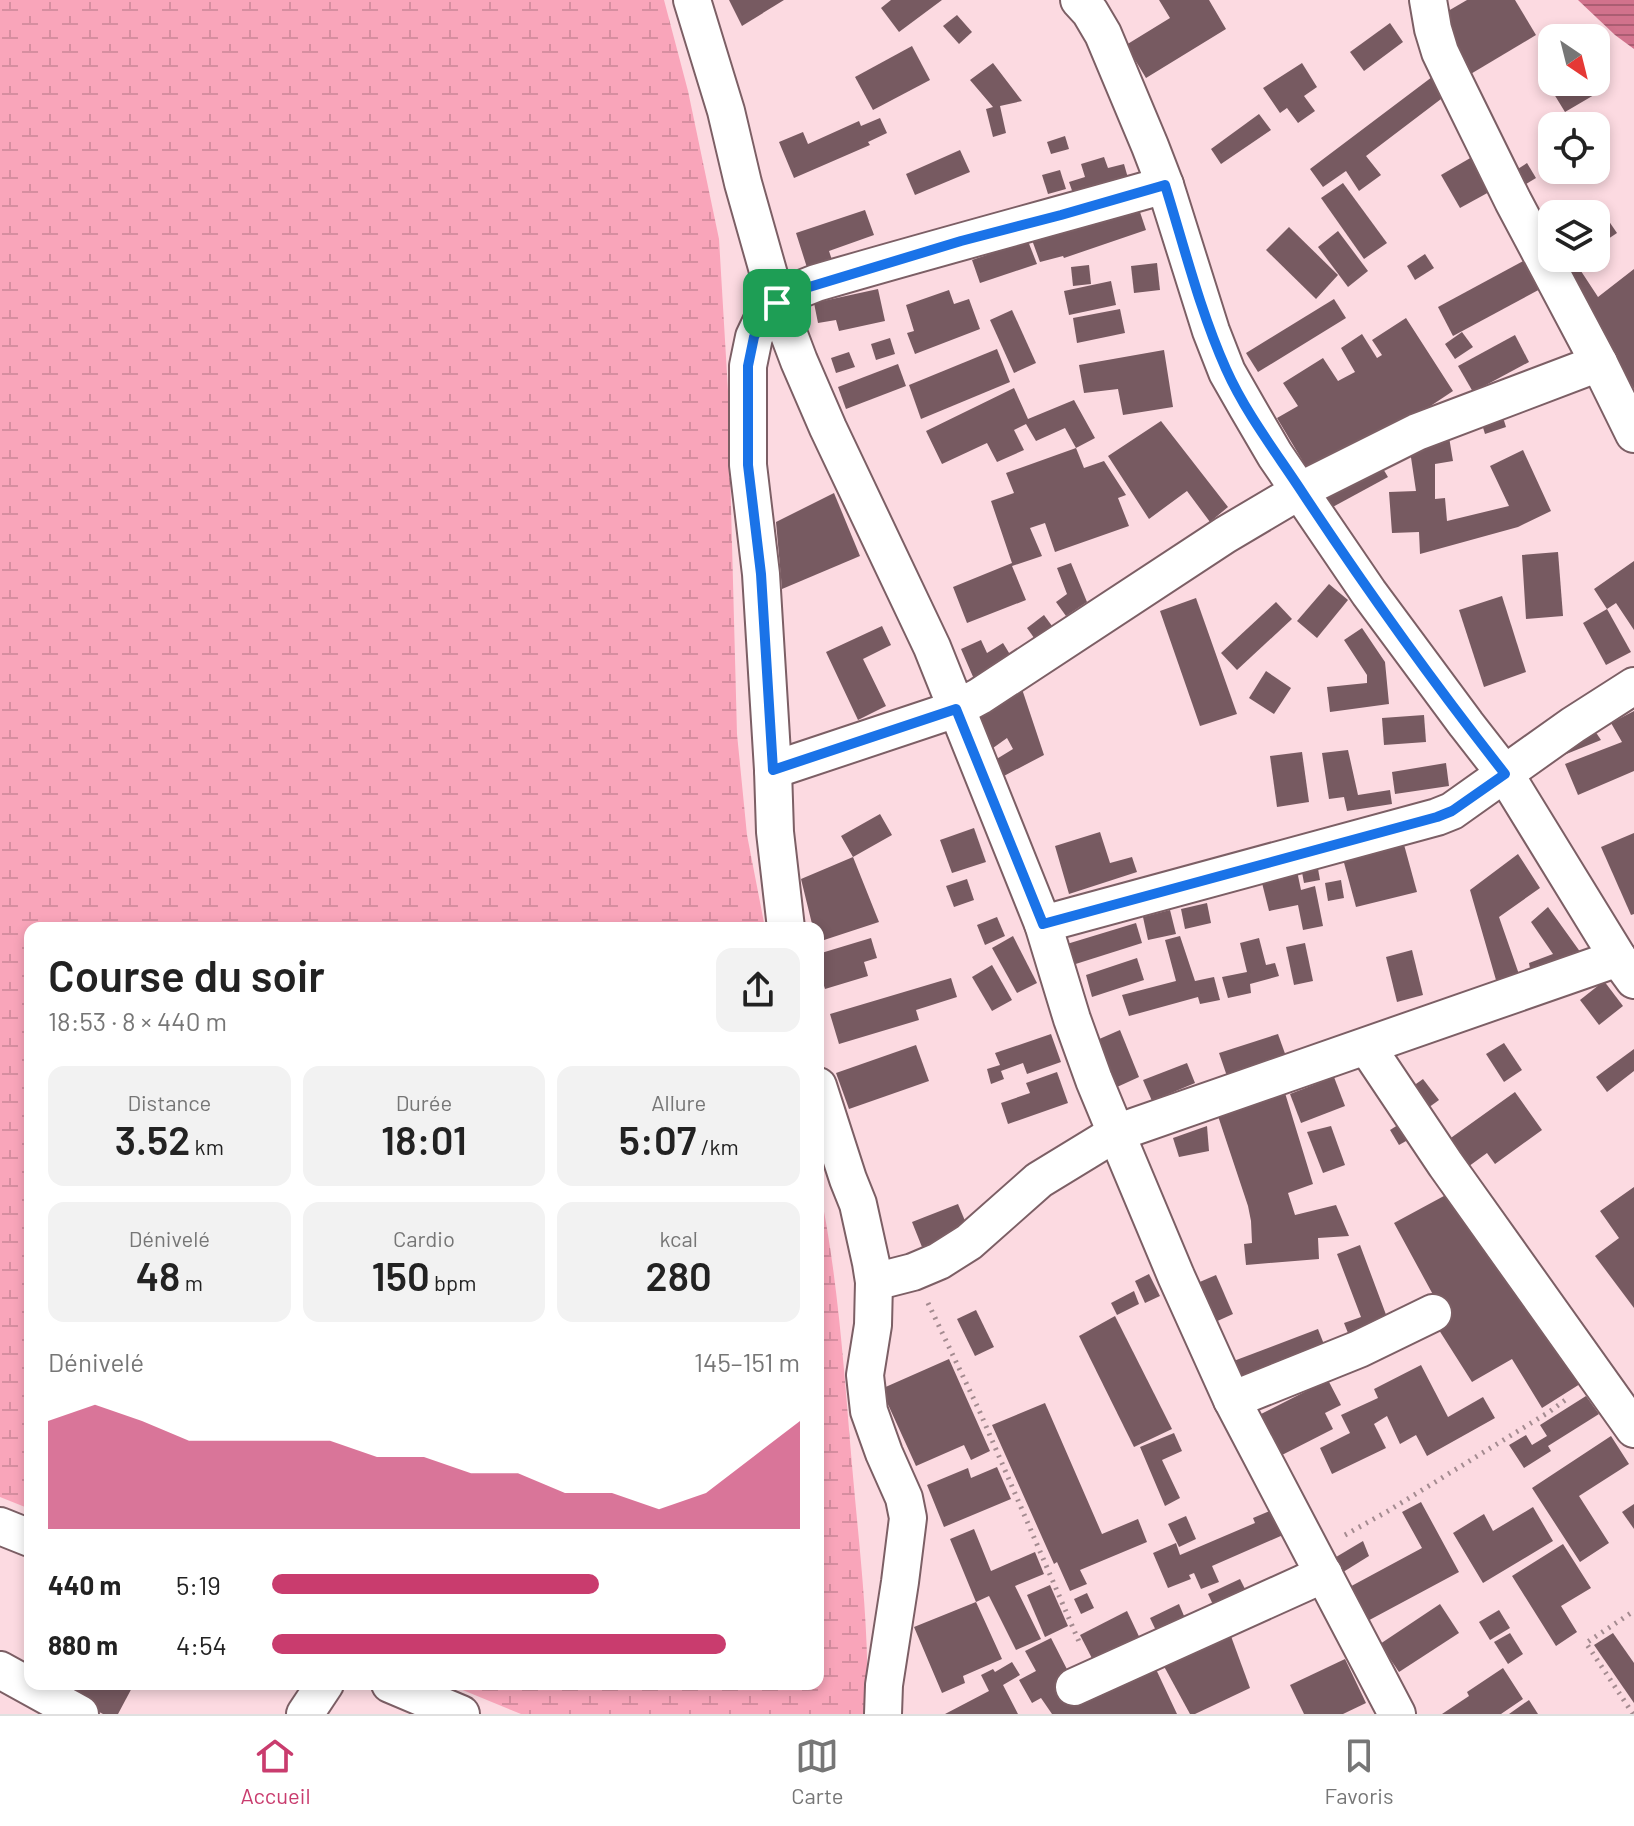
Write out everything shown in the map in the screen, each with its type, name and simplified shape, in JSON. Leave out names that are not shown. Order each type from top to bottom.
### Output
[{"type":"street","points":[[692,0],[726,111],[777,303],[822,415],[932,647],[1043,924],[1077,1031],[1116,1133],[1232,1400],[1397,1714]]},
{"type":"street","points":[[874,1282],[913,1272],[939,1261],[969,1242],[1039,1180],[1116,1133],[1367,1047],[1626,969],[1505,774],[1369,593],[1275,455],[1227,372],[1165,185],[1103,34],[1079,0]]},
{"type":"street","points":[[1428,0],[1440,52],[1634,434]]},
{"type":"street","points":[[785,922],[775,832],[761,574],[748,465],[748,366],[754,337],[765,314],[796,291],[816,283],[1165,185]]},
{"type":"street","points":[[773,770],[956,709],[1225,535],[1301,490],[1417,432],[1599,363]]},
{"type":"street","points":[[1043,924],[1452,811],[1634,686]]},
{"type":"street","points":[[1367,1047],[1446,1165],[1634,1429]]},
{"type":"street","points":[[824,1105],[858,1204],[874,1282],[873,1325],[865,1375],[869,1411],[904,1498],[908,1518],[884,1685],[883,1714]]},
{"type":"street","points":[[1232,1400],[1359,1349],[1433,1313]]},
{"type":"street","points":[[0,1526],[24,1536]]},
{"type":"street","points":[[1085,1682],[1319,1563]]},
{"type":"street","points":[[0,1670],[24,1683]]},
{"type":"street","points":[[36,1690],[80,1714]]},
{"type":"street","points":[[305,1714],[321,1690]]},
{"type":"street","points":[[404,1690],[461,1714]]},
{"type":"path","points":[[913,1272],[979,1410],[1067,1616],[1085,1682]]},
{"type":"path","points":[[1319,1563],[1388,1511],[1549,1412],[1596,1377]]},
{"type":"path","points":[[1633,1714],[1586,1643],[1634,1611]]},
{"type":"green space","points":[[0,0],[664,0],[688,91],[719,239],[728,391],[737,734],[747,835],[764,922],[24,922],[24,1507],[0,1497]]},
{"type":"green space","points":[[824,1213],[843,1358],[865,1620],[867,1714],[521,1714],[463,1690],[824,1690]]},
{"type":"shaded area","points":[[1578,0],[1634,0],[1634,49],[1610,30],[1610,24],[1603,24]]},
{"type":"building","points":[[729,0],[784,0],[742,26]]},
{"type":"building","points":[[891,0],[942,0],[899,32],[881,8]]},
{"type":"building","points":[[1159,0],[1209,0],[1226,29],[1146,78],[1126,45],[1170,18]]},
{"type":"building","points":[[1467,0],[1515,0],[1536,35],[1469,75],[1436,18]]},
{"type":"building","points":[[957,15],[972,32],[959,44],[943,26]]},
{"type":"building","points":[[1390,23],[1403,42],[1364,71],[1350,52]]},
{"type":"building","points":[[912,46],[930,80],[873,110],[855,77]]},
{"type":"building","points":[[993,63],[1022,101],[1000,106],[1006,133],[993,137],[986,109],[993,107],[970,80]]},
{"type":"building","points":[[1302,63],[1317,87],[1304,96],[1315,111],[1298,123],[1287,108],[1280,113],[1263,88]]},
{"type":"building","points":[[1432,77],[1445,96],[1366,156],[1381,175],[1359,191],[1346,171],[1323,187],[1310,169]]},
{"type":"building","points":[[1555,96],[1592,96],[1565,112]]},
{"type":"building","points":[[1259,114],[1271,130],[1221,164],[1211,149]]},
{"type":"building","points":[[880,118],[887,133],[868,142],[870,145],[794,178],[779,142],[803,132],[808,144],[859,121],[861,126]]},
{"type":"building","points":[[1065,136],[1069,149],[1051,154],[1047,142]]},
{"type":"building","points":[[960,150],[970,172],[915,195],[906,174]]},
{"type":"building","points":[[1104,157],[1108,168],[1124,164],[1130,185],[1076,202],[1069,182],[1085,177],[1081,164]]},
{"type":"building","points":[[1472,157],[1491,191],[1460,208],[1441,175]]},
{"type":"building","points":[[1527,163],[1536,178],[1518,189],[1510,174]]},
{"type":"building","points":[[1060,170],[1066,189],[1048,194],[1042,175]]},
{"type":"building","points":[[1343,183],[1387,243],[1364,259],[1321,198]]},
{"type":"building","points":[[1138,206],[1146,230],[1064,258],[1040,262],[1032,240]]},
{"type":"building","points":[[865,210],[874,235],[829,251],[835,269],[810,277],[796,233]]},
{"type":"building","points":[[1610,223],[1617,233],[1610,238]]},
{"type":"building","points":[[1289,227],[1338,275],[1316,299],[1266,250]]},
{"type":"building","points":[[1338,231],[1368,271],[1348,287],[1318,247]]},
{"type":"building","points":[[1028,241],[1037,264],[980,283],[972,260]]},
{"type":"building","points":[[1425,254],[1434,268],[1415,280],[1407,266]]},
{"type":"building","points":[[1529,258],[1544,287],[1453,336],[1438,307]]},
{"type":"building","points":[[1157,263],[1160,290],[1134,293],[1131,266]]},
{"type":"building","points":[[1089,265],[1091,284],[1073,286],[1071,267]]},
{"type":"building","points":[[1634,269],[1634,389],[1564,272],[1582,272],[1598,297]]},
{"type":"building","points":[[1111,281],[1116,305],[1069,315],[1064,291]]},
{"type":"building","points":[[878,289],[885,321],[839,331],[836,320],[818,323],[814,303]]},
{"type":"building","points":[[949,290],[954,304],[969,299],[980,329],[915,354],[907,333],[914,331],[906,305]]},
{"type":"building","points":[[1334,299],[1346,318],[1258,372],[1246,353]]},
{"type":"building","points":[[1120,309],[1125,333],[1077,343],[1073,318]]},
{"type":"building","points":[[1012,310],[1036,363],[1014,373],[990,320]]},
{"type":"building","points":[[1406,318],[1453,391],[1311,475],[1277,418],[1298,406],[1283,383],[1323,358],[1338,381],[1355,372],[1341,348],[1362,334],[1377,358],[1382,355],[1372,340]]},
{"type":"building","points":[[1462,332],[1473,347],[1455,359],[1445,344]]},
{"type":"building","points":[[1515,335],[1529,362],[1473,392],[1458,366]]},
{"type":"building","points":[[890,338],[895,354],[876,360],[871,344]]},
{"type":"building","points":[[997,349],[1010,382],[921,419],[909,385]]},
{"type":"building","points":[[1164,350],[1173,407],[1123,415],[1118,389],[1084,393],[1079,365]]},
{"type":"building","points":[[849,352],[855,367],[836,373],[831,358]]},
{"type":"building","points":[[898,364],[906,386],[846,409],[838,387]]},
{"type":"building","points":[[1014,388],[1028,419],[1074,400],[1095,438],[1076,448],[1065,428],[1036,441],[1026,424],[1014,430],[1024,450],[997,462],[987,443],[942,464],[926,431]]},
{"type":"building","points":[[1501,411],[1506,427],[1485,434],[1480,418]]},
{"type":"building","points":[[1161,421],[1228,507],[1210,522],[1187,491],[1149,519],[1108,456]]},
{"type":"building","points":[[1449,437],[1453,461],[1435,464],[1435,499],[1445,498],[1447,521],[1509,506],[1490,466],[1523,450],[1551,511],[1518,527],[1420,554],[1419,532],[1392,533],[1389,492],[1416,491],[1409,444]]},
{"type":"building","points":[[1076,448],[1084,468],[1104,461],[1126,495],[1118,498],[1129,526],[1055,552],[1045,523],[1030,528],[1042,556],[1012,566],[1026,600],[967,623],[953,587],[1012,563],[991,501],[1014,493],[1006,473]]},
{"type":"building","points":[[1379,462],[1388,477],[1329,509],[1320,493]]},
{"type":"building","points":[[834,493],[860,556],[782,589],[776,522]]},
{"type":"building","points":[[1558,552],[1563,616],[1526,619],[1522,555]]},
{"type":"building","points":[[1634,561],[1634,630],[1616,603],[1607,609],[1594,589]]},
{"type":"building","points":[[1071,563],[1087,602],[1066,616],[1056,602],[1067,594],[1057,568]]},
{"type":"building","points":[[1329,584],[1348,600],[1317,638],[1297,621]]},
{"type":"building","points":[[1502,596],[1526,672],[1484,687],[1459,610]]},
{"type":"building","points":[[1196,598],[1237,714],[1200,726],[1160,611]]},
{"type":"building","points":[[1276,602],[1292,619],[1237,670],[1221,653]]},
{"type":"building","points":[[1607,609],[1631,652],[1606,665],[1583,623]]},
{"type":"building","points":[[1044,615],[1055,630],[1037,642],[1027,628]]},
{"type":"building","points":[[882,626],[891,645],[863,659],[886,706],[858,720],[826,652]]},
{"type":"building","points":[[1362,628],[1385,662],[1389,704],[1330,712],[1327,687],[1367,683],[1367,675],[1344,640]]},
{"type":"building","points":[[981,640],[987,653],[1003,643],[1014,661],[977,686],[961,649]]},
{"type":"building","points":[[1266,671],[1291,688],[1274,714],[1249,698]]},
{"type":"building","points":[[1022,689],[1044,755],[1002,777],[995,760],[1013,749],[1007,738],[993,748],[980,717]]},
{"type":"building","points":[[1634,711],[1634,771],[1578,795],[1565,764],[1622,742],[1611,723]]},
{"type":"building","points":[[1424,715],[1426,742],[1384,745],[1382,718]]},
{"type":"building","points":[[1589,722],[1601,740],[1559,757],[1552,744]]},
{"type":"building","points":[[1348,750],[1358,795],[1390,790],[1392,804],[1347,811],[1344,797],[1329,799],[1322,753]]},
{"type":"building","points":[[1302,752],[1309,802],[1277,807],[1270,756]]},
{"type":"building","points":[[1446,763],[1449,786],[1395,794],[1392,772]]},
{"type":"building","points":[[880,814],[892,835],[853,857],[841,836]]},
{"type":"building","points":[[974,828],[986,862],[952,873],[940,840]]},
{"type":"building","points":[[1100,832],[1110,863],[1132,857],[1137,872],[1069,894],[1055,846]]},
{"type":"building","points":[[1634,833],[1634,914],[1631,915],[1601,847]]},
{"type":"building","points":[[1403,841],[1417,892],[1356,907],[1343,859]]},
{"type":"building","points":[[1518,854],[1540,888],[1499,917],[1521,980],[1498,987],[1470,890]]},
{"type":"building","points":[[853,857],[879,922],[824,940],[824,922],[812,922],[801,879]]},
{"type":"building","points":[[1317,863],[1320,880],[1304,883],[1301,867]]},
{"type":"building","points":[[1297,871],[1301,890],[1315,886],[1323,926],[1303,930],[1298,905],[1269,911],[1261,879]]},
{"type":"building","points":[[967,879],[974,900],[954,907],[946,886]]},
{"type":"building","points":[[1341,880],[1344,898],[1328,901],[1325,883]]},
{"type":"building","points":[[1207,903],[1211,923],[1185,929],[1181,909]]},
{"type":"building","points":[[1548,907],[1586,960],[1532,979],[1529,963],[1553,954],[1531,922]]},
{"type":"building","points":[[1170,910],[1176,934],[1148,940],[1143,917]]},
{"type":"building","points":[[997,917],[1005,936],[985,945],[977,925]]},
{"type":"building","points":[[1136,923],[1142,943],[1063,968],[1057,947]]},
{"type":"building","points":[[1013,936],[1037,983],[1017,993],[992,948]]},
{"type":"building","points":[[1180,936],[1195,981],[1214,977],[1220,1000],[1200,1004],[1198,997],[1129,1016],[1122,995],[1176,981],[1165,940]]},
{"type":"building","points":[[871,938],[877,958],[864,962],[868,976],[825,989],[824,952]]},
{"type":"building","points":[[1259,938],[1266,965],[1275,963],[1279,976],[1250,984],[1251,993],[1228,998],[1222,977],[1247,972],[1240,943]]},
{"type":"building","points":[[1305,943],[1313,981],[1294,985],[1286,947]]},
{"type":"building","points":[[1412,950],[1423,995],[1397,1002],[1386,957]]},
{"type":"building","points":[[1137,958],[1144,980],[1092,997],[1086,975]]},
{"type":"building","points":[[992,965],[1012,1000],[992,1011],[972,977]]},
{"type":"building","points":[[951,978],[957,997],[916,1010],[919,1020],[839,1044],[830,1014]]},
{"type":"building","points":[[1604,981],[1623,1006],[1599,1025],[1580,1000]]},
{"type":"building","points":[[1120,1030],[1139,1077],[1117,1087],[1097,1040]]},
{"type":"building","points":[[1051,1034],[1061,1062],[1027,1074],[1023,1063],[1001,1071],[1004,1079],[991,1084],[987,1069],[1000,1065],[995,1053]]},
{"type":"building","points":[[1278,1034],[1288,1062],[1229,1082],[1219,1053]]},
{"type":"building","points":[[1504,1043],[1522,1070],[1504,1082],[1486,1054]]},
{"type":"building","points":[[916,1045],[929,1081],[849,1109],[836,1073]]},
{"type":"building","points":[[1634,1049],[1634,1071],[1607,1092],[1596,1077]]},
{"type":"building","points":[[1187,1063],[1195,1083],[1152,1101],[1143,1080]]},
{"type":"building","points":[[1057,1072],[1068,1103],[1008,1124],[1001,1103],[1030,1093],[1026,1083]]},
{"type":"building","points":[[1334,1077],[1345,1106],[1301,1123],[1290,1094]]},
{"type":"building","points":[[1423,1079],[1439,1100],[1421,1113],[1406,1091]]},
{"type":"building","points":[[1515,1092],[1542,1130],[1495,1164],[1487,1153],[1461,1172],[1441,1145]]},
{"type":"building","points":[[1285,1093],[1313,1184],[1288,1193],[1295,1215],[1336,1205],[1349,1236],[1318,1238],[1319,1259],[1246,1265],[1244,1244],[1252,1243],[1251,1221],[1218,1116]]},
{"type":"building","points":[[1406,1120],[1415,1136],[1399,1145],[1390,1130]]},
{"type":"building","points":[[1207,1126],[1209,1151],[1179,1157],[1173,1138]]},
{"type":"building","points":[[1331,1126],[1345,1165],[1323,1173],[1307,1132]]},
{"type":"building","points":[[1634,1187],[1634,1308],[1595,1256],[1619,1238],[1600,1211]]},
{"type":"building","points":[[1455,1190],[1580,1384],[1542,1408],[1512,1359],[1472,1382],[1432,1319],[1443,1313],[1394,1223]]},
{"type":"building","points":[[958,1204],[968,1228],[922,1247],[912,1222]]},
{"type":"building","points":[[1360,1245],[1391,1328],[1352,1343],[1344,1323],[1361,1317],[1337,1254]]},
{"type":"building","points":[[1149,1274],[1160,1296],[1145,1303],[1135,1281]]},
{"type":"building","points":[[1216,1275],[1233,1314],[1213,1323],[1195,1284]]},
{"type":"building","points":[[1134,1291],[1139,1304],[1117,1315],[1111,1303]]},
{"type":"building","points":[[976,1310],[994,1347],[975,1356],[957,1319]]},
{"type":"building","points":[[1115,1316],[1172,1429],[1134,1447],[1079,1336]]},
{"type":"building","points":[[1318,1329],[1327,1352],[1239,1385],[1231,1362]]},
{"type":"building","points":[[949,1359],[990,1451],[971,1460],[964,1445],[916,1466],[881,1389]]},
{"type":"building","points":[[1421,1365],[1448,1417],[1483,1397],[1495,1418],[1427,1456],[1416,1435],[1400,1444],[1387,1416],[1374,1424],[1386,1448],[1332,1474],[1320,1448],[1350,1433],[1341,1415],[1378,1398],[1374,1389]]},
{"type":"building","points":[[1328,1380],[1341,1405],[1325,1413],[1333,1429],[1280,1456],[1259,1415]]},
{"type":"building","points":[[1586,1396],[1599,1414],[1548,1446],[1551,1451],[1524,1468],[1509,1445],[1526,1435],[1532,1445],[1547,1436],[1540,1425]]},
{"type":"building","points":[[1045,1403],[1102,1534],[1138,1519],[1147,1542],[1080,1570],[1087,1584],[1070,1591],[1057,1562],[1054,1564],[992,1425]]},
{"type":"building","points":[[1174,1433],[1182,1451],[1162,1460],[1180,1498],[1165,1506],[1140,1447]]},
{"type":"building","points":[[1611,1436],[1629,1464],[1579,1496],[1609,1543],[1580,1562],[1532,1488]]},
{"type":"building","points":[[997,1467],[1011,1499],[944,1527],[927,1485],[968,1468],[971,1478]]},
{"type":"building","points":[[1421,1502],[1459,1572],[1362,1624],[1344,1590],[1422,1548],[1402,1512]]},
{"type":"building","points":[[1634,1504],[1634,1529],[1622,1512]]},
{"type":"building","points":[[1533,1507],[1553,1541],[1483,1583],[1453,1533],[1484,1514],[1493,1531]]},
{"type":"building","points":[[1272,1510],[1283,1535],[1212,1566],[1219,1582],[1201,1589],[1194,1573],[1189,1575],[1191,1579],[1168,1588],[1153,1553],[1176,1543],[1180,1555],[1255,1523],[1253,1518]]},
{"type":"building","points":[[1186,1516],[1196,1539],[1179,1547],[1168,1524]]},
{"type":"building","points":[[974,1529],[991,1571],[1035,1552],[1044,1574],[1015,1586],[1041,1639],[1016,1650],[989,1596],[976,1602],[950,1539]]},
{"type":"building","points":[[1363,1541],[1369,1556],[1340,1574],[1331,1560]]},
{"type":"building","points":[[1563,1544],[1591,1588],[1561,1606],[1577,1632],[1556,1646],[1512,1576]]},
{"type":"building","points":[[1240,1579],[1248,1595],[1216,1611],[1208,1594]]},
{"type":"building","points":[[1050,1585],[1068,1626],[1045,1637],[1027,1595]]},
{"type":"building","points":[[1087,1593],[1094,1608],[1081,1614],[1074,1599]]},
{"type":"building","points":[[976,1602],[1002,1659],[963,1676],[965,1683],[942,1693],[914,1627]]},
{"type":"building","points":[[1179,1604],[1187,1623],[1160,1639],[1150,1618]]},
{"type":"building","points":[[1440,1604],[1459,1633],[1399,1672],[1380,1644]]},
{"type":"building","points":[[1499,1610],[1510,1628],[1490,1640],[1479,1622]]},
{"type":"building","points":[[1127,1611],[1144,1647],[1098,1670],[1080,1635]]},
{"type":"building","points":[[1228,1628],[1250,1688],[1190,1714],[1160,1659]]},
{"type":"building","points":[[1510,1633],[1523,1654],[1508,1664],[1494,1642]]},
{"type":"building","points":[[1613,1633],[1634,1663],[1634,1703],[1594,1645]]},
{"type":"building","points":[[1051,1638],[1073,1681],[1059,1689],[1068,1705],[1154,1665],[1177,1714],[1052,1714],[1041,1698],[1032,1703],[1019,1680],[1036,1671],[1025,1651]]},
{"type":"building","points":[[1345,1659],[1366,1703],[1343,1714],[1304,1714],[1290,1685]]},
{"type":"building","points":[[1012,1662],[1020,1675],[1003,1685],[1018,1714],[945,1714],[989,1691],[981,1675],[993,1669],[995,1672]]},
{"type":"building","points":[[1503,1668],[1523,1699],[1501,1714],[1442,1714],[1469,1696],[1467,1692]]},
{"type":"building","points":[[58,1690],[131,1690],[118,1714],[103,1714]]},
{"type":"building","points":[[1529,1700],[1538,1714],[1509,1714]]},
{"type":"route","points":[[1165,185],[1211,331],[1227,372],[1247,407],[1275,455],[1369,593],[1505,774],[1452,811],[1437,817],[1043,924],[956,709],[773,770],[761,574],[748,465],[748,366],[754,337],[765,314],[777,303],[816,283],[1165,185]]}]
